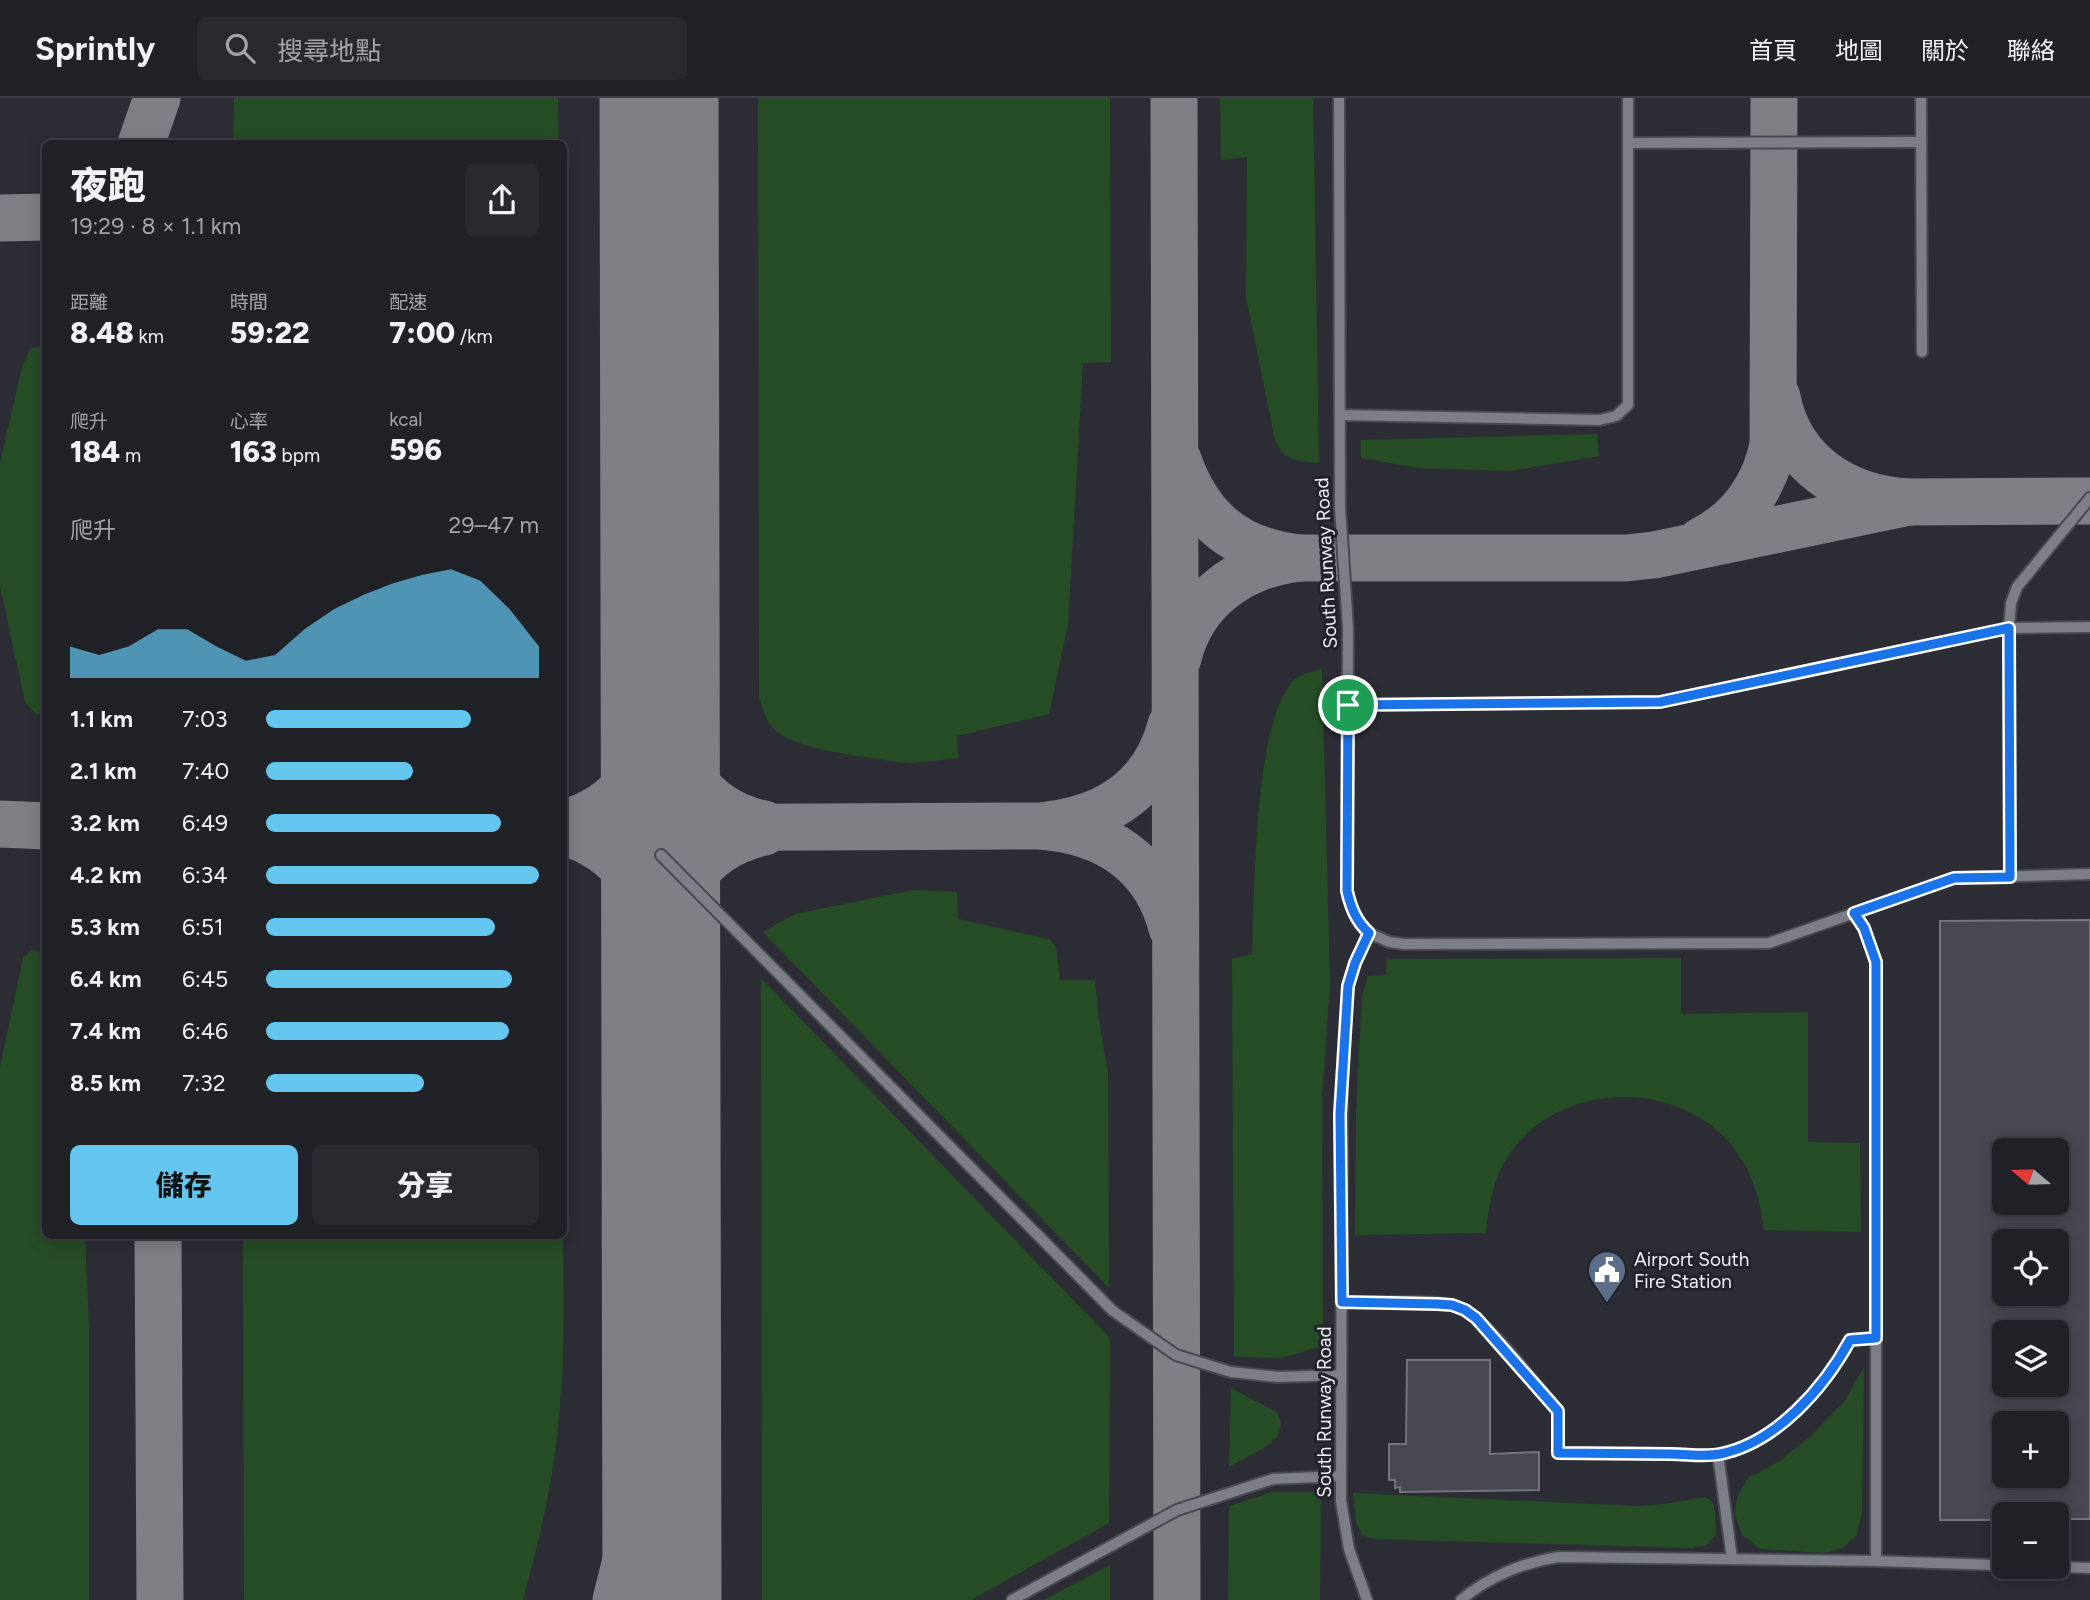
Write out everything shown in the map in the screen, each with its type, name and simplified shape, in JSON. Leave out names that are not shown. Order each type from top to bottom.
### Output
[{"type":"lane","name":"South Runway Road","points":[[1339,98],[1340,508],[1347,600],[1347,891],[1354,914],[1360,925],[1369,933],[1348,986],[1340,1114],[1341,1476],[1343,1524],[1367,1600]]},
{"type":"lane","points":[[1340,415],[1599,420],[1616,416],[1628,405],[1628,98]]},
{"type":"lane","points":[[1921,98],[1922,352]]},
{"type":"lane","points":[[1628,143],[1921,142]]},
{"type":"lane","points":[[2010,877],[2011,603],[2017,587],[2090,498]]},
{"type":"lane","points":[[1348,705],[1660,702],[2009,628],[2090,627]]},
{"type":"lane","points":[[661,855],[1113,1311],[1176,1355],[1231,1372],[1278,1377],[1341,1375]]},
{"type":"lane","points":[[1369,933],[1389,943],[1404,944],[1769,943],[1954,878],[2090,874]]},
{"type":"lane","points":[[1854,913],[1864,928],[1876,962],[1876,1562]]},
{"type":"lane","points":[[1342,1302],[1437,1304],[1452,1305],[1465,1310],[1486,1328],[1558,1411],[1558,1453],[1718,1454],[1744,1446],[1766,1435],[1794,1412],[1819,1386],[1850,1340],[1876,1338]]},
{"type":"lane","points":[[1718,1454],[1732,1559]]},
{"type":"lane","points":[[1012,1600],[1177,1510],[1273,1479],[1341,1476]]},
{"type":"lane","points":[[1461,1600],[1478,1586],[1535,1560],[1559,1556],[2090,1568]]},
{"type":"green space","points":[[234,98],[558,98],[559,140],[233,140]]},
{"type":"green space","points":[[758,98],[1110,98],[1111,362],[1083,363],[1068,625],[1049,714],[957,736],[958,758],[915,763],[897,762],[833,752],[798,743],[785,737],[769,723],[759,696]]},
{"type":"green space","points":[[1220,98],[1313,98],[1319,463],[1288,457],[1275,440],[1246,297],[1247,157],[1221,160]]},
{"type":"green space","points":[[42,348],[42,713],[37,715],[25,702],[0,586],[0,463],[22,367],[30,349]]},
{"type":"green space","points":[[1597,434],[1599,456],[1510,471],[1418,468],[1361,458],[1361,440]]},
{"type":"green space","points":[[1322,669],[1330,983],[1322,1100],[1323,1346],[1281,1358],[1234,1357],[1232,959],[1252,954],[1259,811],[1270,734],[1280,703],[1293,681],[1302,675]]},
{"type":"green space","points":[[913,890],[957,892],[958,919],[1049,939],[1056,947],[1060,980],[1095,980],[1108,1074],[1109,1288],[763,932],[795,914]]},
{"type":"green space","points":[[32,949],[42,953],[42,1239],[85,1239],[89,1326],[89,1600],[0,1600],[0,1067],[23,958]]},
{"type":"green space","points":[[1681,958],[1681,1014],[1808,1012],[1808,1142],[1860,1143],[1861,1232],[1764,1230],[1751,1178],[1739,1155],[1722,1135],[1696,1115],[1666,1103],[1634,1097],[1601,1099],[1570,1107],[1542,1122],[1518,1143],[1497,1179],[1490,1202],[1486,1233],[1355,1235],[1356,1112],[1362,995],[1368,976],[1386,975],[1387,959]]},
{"type":"green space","points":[[761,978],[1110,1338],[1109,1523],[971,1600],[762,1600]]},
{"type":"green space","points":[[243,1239],[563,1239],[563,1340],[559,1418],[547,1503],[523,1600],[244,1600]]},
{"type":"green space","points":[[1864,1367],[1862,1511],[1857,1535],[1843,1548],[1826,1553],[1760,1549],[1742,1535],[1735,1515],[1737,1497],[1748,1478],[1778,1462],[1811,1436],[1844,1402]]},
{"type":"green space","points":[[1231,1388],[1278,1413],[1281,1425],[1272,1442],[1229,1467]]},
{"type":"green space","points":[[1273,1492],[1321,1492],[1320,1600],[1228,1600],[1229,1506]]},
{"type":"green space","points":[[1353,1493],[1638,1506],[1704,1497],[1712,1501],[1716,1535],[1706,1545],[1692,1548],[1374,1539],[1362,1535],[1356,1522]]},
{"type":"green space","points":[[1110,1565],[1110,1600],[1044,1600]]},
{"type":"building","points":[[2090,920],[2090,1519],[2069,1519],[2069,1502],[1992,1502],[1992,1520],[1940,1520],[1940,921]]},
{"type":"building","points":[[1407,1360],[1490,1360],[1490,1454],[1539,1452],[1539,1490],[1400,1492],[1400,1487],[1395,1488],[1395,1480],[1389,1480],[1389,1444],[1406,1444]]},
{"type":"taxiway","points":[[142,140],[157,98]]},
{"type":"taxiway","points":[[1174,98],[1177,1600]]},
{"type":"taxiway","points":[[1701,541],[1727,524],[1748,502],[1757,489],[1773,445],[1774,98]]},
{"type":"taxiway","points":[[0,218],[42,217]]},
{"type":"taxiway","points":[[1777,397],[1783,420],[1807,458],[1842,485],[1863,494],[1909,502],[2090,501]]},
{"type":"taxiway","points":[[1178,460],[1197,500],[1223,529],[1257,548],[1300,558]]},
{"type":"taxiway","points":[[1178,658],[1185,637],[1207,602],[1222,588],[1240,577],[1279,562],[1300,558],[1626,558],[1654,555],[1909,502]]},
{"type":"taxiway","points":[[660,692],[672,737],[691,776],[720,806],[740,817],[764,824]]},
{"type":"taxiway","points":[[567,822],[603,806],[633,778],[652,741],[660,699]]},
{"type":"taxiway","points":[[1047,825],[1090,815],[1126,796],[1154,766],[1171,725]]},
{"type":"taxiway","points":[[0,824],[42,826]]},
{"type":"taxiway","points":[[567,828],[1040,826],[1064,829],[1106,843],[1140,868],[1153,884],[1172,928]]},
{"type":"taxiway","points":[[661,965],[672,919],[690,880],[719,850],[764,832]]},
{"type":"taxiway","points":[[567,833],[602,850],[619,863],[633,879],[653,916],[661,959]]},
{"type":"taxiway","points":[[158,1239],[160,1600]]},
{"type":"taxiway","points":[[616,1600],[642,1485],[662,1368]]},
{"type":"runway","points":[[659,98],[662,1600]]},
{"type":"place","name":"Airport South Fire Station","points":[[1607,1304]]},
{"type":"route","points":[[2009,628],[2010,877],[1954,878],[1854,913],[1864,928],[1876,962],[1876,1338],[1850,1340],[1819,1386],[1794,1412],[1766,1435],[1744,1446],[1718,1454],[1558,1453],[1558,1411],[1486,1328],[1465,1310],[1452,1305],[1437,1304],[1342,1302],[1340,1114],[1348,986],[1369,933],[1360,925],[1354,914],[1347,891],[1348,705],[1673,701],[2009,628]]}]
